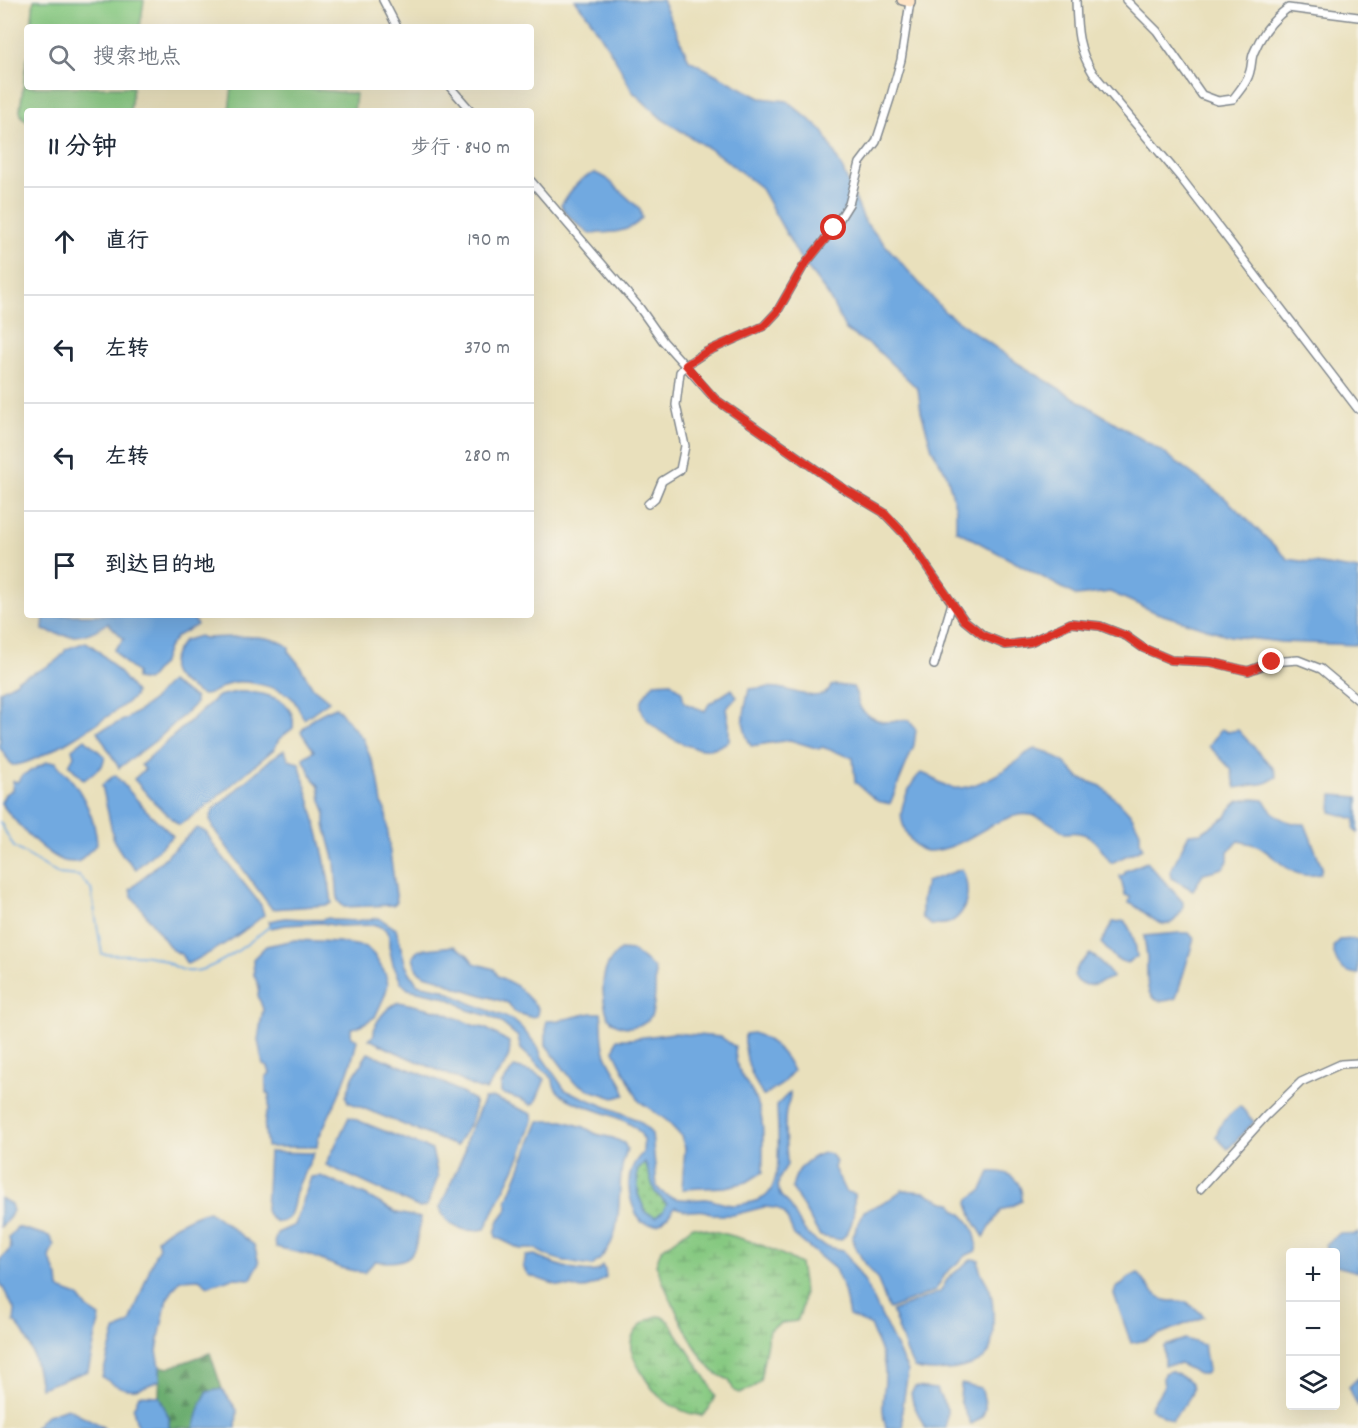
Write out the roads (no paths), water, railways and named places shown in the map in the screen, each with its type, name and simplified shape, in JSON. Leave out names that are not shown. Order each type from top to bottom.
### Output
[{"type":"street","points":[[383,0],[396,24]]},
{"type":"street","points":[[648,504],[655,498],[662,482],[680,470],[685,446],[676,405],[680,372],[686,365],[706,352],[764,326],[777,312],[803,267],[834,228],[849,204],[860,163],[876,142],[890,99],[901,60],[907,0]]},
{"type":"street","points":[[1076,0],[1079,40],[1083,57],[1093,73],[1181,178],[1358,409]]},
{"type":"street","points":[[1126,0],[1157,32],[1202,95],[1218,101],[1233,99],[1243,86],[1250,73],[1253,54],[1263,35],[1276,17],[1288,8],[1358,16]]},
{"type":"street","points":[[453,90],[468,108]]},
{"type":"street","points":[[534,186],[715,399],[823,475],[883,512],[905,535],[964,620],[984,636],[1006,645],[1030,642],[1071,623],[1100,626],[1126,636],[1143,648],[1171,660],[1211,662],[1248,671],[1272,662],[1298,660],[1321,669],[1358,700]]},
{"type":"street","points":[[934,665],[952,603]]},
{"type":"street","points":[[1200,1189],[1266,1116],[1301,1082],[1341,1064],[1358,1063]]},
{"type":"water","points":[[575,0],[662,0],[689,60],[760,98],[787,101],[823,131],[865,222],[944,311],[1019,364],[1163,452],[1225,498],[1288,559],[1358,570],[1358,645],[1281,642],[1230,636],[1157,613],[1110,592],[1077,596],[956,530],[956,509],[947,475],[932,449],[921,411],[918,389],[876,349],[846,330],[828,295],[800,258],[760,187],[719,155],[662,119],[632,91],[616,60],[589,17]]},
{"type":"water","points":[[595,173],[606,178],[640,209],[642,218],[637,223],[617,232],[588,233],[567,214],[561,205],[571,190],[580,181]]},
{"type":"water","points":[[44,618],[194,618],[197,625],[177,636],[168,648],[163,662],[147,681],[136,679],[136,672],[114,650],[124,639],[108,623],[92,632],[77,636],[43,630]]},
{"type":"water","points":[[199,636],[204,638],[259,637],[280,642],[289,647],[289,652],[313,688],[329,701],[304,719],[292,698],[279,690],[262,685],[236,682],[210,694],[200,694],[176,677],[172,666],[172,660],[183,641]]},
{"type":"water","points":[[86,642],[100,652],[118,671],[135,692],[134,697],[55,749],[22,764],[12,765],[0,748],[0,691],[17,682],[18,679],[52,664],[63,655],[66,649]]},
{"type":"water","points":[[170,682],[195,698],[195,704],[159,738],[119,768],[97,731],[140,710]]},
{"type":"water","points":[[671,682],[682,692],[684,703],[705,711],[709,704],[732,689],[737,697],[726,709],[729,741],[714,748],[695,748],[676,741],[649,722],[641,707],[643,697],[654,683]]},
{"type":"water","points":[[835,685],[853,687],[860,708],[871,717],[886,722],[909,720],[916,730],[914,745],[890,804],[877,801],[855,782],[853,758],[822,747],[819,749],[790,740],[751,746],[747,738],[744,718],[749,689],[775,688],[816,696]]},
{"type":"water","points":[[237,692],[256,693],[276,698],[289,710],[293,718],[293,728],[279,739],[274,749],[203,809],[179,825],[134,779],[145,769],[141,765],[218,696]]},
{"type":"water","points":[[336,707],[363,739],[378,777],[382,804],[386,812],[397,902],[393,905],[344,907],[338,901],[335,862],[325,825],[325,811],[319,786],[303,758],[314,751],[301,732],[316,717]]},
{"type":"water","points":[[1221,729],[1228,732],[1238,730],[1274,769],[1277,777],[1266,783],[1236,788],[1231,769],[1209,746]]},
{"type":"water","points":[[85,739],[105,757],[102,766],[84,780],[69,765],[74,756],[72,749]]},
{"type":"water","points":[[1036,749],[1047,752],[1065,763],[1079,778],[1101,786],[1122,805],[1132,816],[1140,832],[1140,842],[1143,848],[1111,863],[1093,839],[1082,833],[1065,833],[1032,815],[1007,818],[964,841],[942,849],[924,850],[908,836],[902,822],[902,809],[909,790],[921,773],[949,787],[961,788],[996,775],[1028,752]]},
{"type":"water","points":[[284,750],[289,760],[299,763],[304,780],[326,867],[332,903],[328,905],[272,909],[213,828],[210,819],[212,811]]},
{"type":"water","points":[[47,762],[56,762],[69,777],[80,792],[92,818],[97,844],[78,862],[64,861],[47,851],[21,827],[1,803],[5,794],[12,790],[13,781],[17,782],[23,775]]},
{"type":"water","points":[[115,775],[173,836],[136,869],[114,841],[102,785]]},
{"type":"water","points":[[1332,795],[1358,797],[1358,833],[1354,830],[1355,819],[1331,812]]},
{"type":"water","points":[[1264,800],[1276,815],[1286,821],[1305,824],[1322,867],[1320,874],[1302,875],[1259,847],[1239,841],[1228,851],[1228,861],[1223,868],[1204,873],[1193,890],[1171,878],[1170,872],[1189,834],[1201,833],[1226,817],[1230,809],[1239,801]]},
{"type":"water","points":[[197,828],[206,832],[215,847],[261,905],[264,915],[227,942],[187,964],[181,954],[172,950],[132,896],[130,890]]},
{"type":"water","points":[[1147,862],[1183,902],[1181,911],[1172,922],[1166,924],[1154,920],[1129,903],[1130,897],[1125,895],[1120,876],[1125,874],[1125,871]]},
{"type":"water","points":[[962,869],[967,898],[962,912],[949,923],[931,925],[922,917],[922,900],[926,882]]},
{"type":"water","points":[[285,918],[321,920],[329,918],[355,921],[379,918],[396,929],[406,966],[417,984],[442,989],[511,1019],[538,1047],[542,1057],[565,1090],[641,1122],[652,1134],[657,1187],[672,1198],[708,1199],[736,1205],[763,1198],[770,1191],[777,1169],[777,1105],[790,1092],[785,1124],[787,1165],[779,1180],[779,1192],[810,1237],[823,1245],[843,1250],[865,1282],[908,1371],[902,1411],[903,1428],[886,1428],[883,1412],[884,1364],[870,1325],[849,1316],[844,1290],[835,1269],[794,1235],[785,1214],[776,1208],[764,1207],[733,1215],[713,1215],[704,1211],[687,1211],[675,1207],[658,1224],[641,1222],[632,1205],[629,1186],[632,1169],[643,1153],[643,1139],[637,1129],[625,1121],[565,1097],[556,1089],[553,1079],[521,1049],[518,1037],[499,1021],[468,1010],[442,996],[408,989],[401,982],[393,964],[389,936],[385,929],[376,925],[339,926],[322,923],[271,928],[269,921]],"holes":[[[645,1162],[655,1192],[667,1204],[656,1217],[646,1213],[638,1194],[637,1170]]]},
{"type":"water","points":[[1125,921],[1134,938],[1137,957],[1127,963],[1116,959],[1101,943],[1113,922]]},
{"type":"water","points":[[1189,933],[1194,939],[1176,998],[1158,1000],[1152,997],[1147,986],[1144,936]]},
{"type":"water","points":[[295,940],[338,942],[366,947],[385,973],[388,984],[375,1017],[358,1027],[351,1028],[351,1036],[357,1040],[354,1053],[318,1139],[317,1147],[267,1147],[265,1122],[269,1109],[269,1094],[266,1093],[266,1077],[270,1073],[268,1067],[263,1065],[258,1040],[263,1009],[258,996],[259,987],[254,975],[253,959],[266,946]]},
{"type":"water","points":[[1340,940],[1358,940],[1358,974],[1347,972],[1340,966],[1335,958],[1333,947]]},
{"type":"water","points":[[454,946],[467,954],[474,963],[494,969],[498,976],[517,986],[538,1008],[537,1016],[530,1017],[515,1012],[508,1003],[456,987],[417,970],[413,957],[418,950]]},
{"type":"water","points":[[620,950],[633,951],[654,968],[653,1011],[648,1020],[638,1026],[627,1027],[616,1024],[609,1018],[606,1009],[603,985],[605,972],[610,961]]},
{"type":"water","points":[[1090,954],[1098,959],[1113,977],[1092,985],[1081,984],[1077,980],[1074,975],[1078,966]]},
{"type":"water","points":[[399,1002],[440,1011],[485,1028],[509,1042],[510,1049],[506,1062],[486,1090],[472,1086],[369,1039],[374,1035],[376,1025],[382,1016],[390,1007]]},
{"type":"water","points":[[601,1013],[605,1052],[625,1095],[614,1098],[590,1090],[573,1081],[546,1045],[546,1021]]},
{"type":"water","points":[[673,1033],[721,1037],[735,1047],[737,1064],[757,1102],[763,1128],[763,1172],[747,1182],[725,1187],[682,1189],[685,1148],[681,1136],[666,1120],[639,1101],[614,1051],[617,1039]]},
{"type":"water","points":[[753,1033],[766,1039],[777,1048],[793,1071],[781,1085],[763,1096],[752,1074],[745,1051],[745,1034]]},
{"type":"water","points":[[368,1053],[442,1082],[474,1100],[472,1118],[456,1146],[348,1102],[346,1097],[352,1079]]},
{"type":"water","points":[[514,1067],[533,1072],[545,1079],[535,1103],[531,1105],[501,1093],[501,1085]]},
{"type":"water","points":[[494,1098],[532,1114],[533,1120],[520,1157],[485,1229],[464,1230],[447,1221],[440,1208],[484,1099]]},
{"type":"water","points":[[1240,1106],[1254,1122],[1228,1149],[1216,1137],[1225,1120]]},
{"type":"water","points":[[349,1117],[432,1150],[438,1177],[427,1206],[420,1208],[326,1165]]},
{"type":"water","points":[[539,1121],[563,1121],[584,1127],[596,1134],[624,1143],[627,1149],[620,1181],[618,1221],[615,1233],[603,1256],[592,1266],[555,1258],[536,1249],[520,1249],[496,1237],[499,1220],[508,1208],[507,1201]]},
{"type":"water","points":[[269,1152],[314,1153],[298,1185],[290,1214],[287,1219],[280,1222],[272,1219],[266,1210]]},
{"type":"water","points":[[824,1153],[831,1154],[836,1161],[834,1168],[845,1191],[854,1194],[853,1219],[849,1230],[841,1240],[820,1236],[792,1188],[799,1170],[812,1158]]},
{"type":"water","points":[[990,1172],[1004,1173],[1014,1178],[1020,1188],[1022,1201],[1000,1211],[984,1237],[975,1223],[968,1204],[969,1199],[982,1190]]},
{"type":"water","points":[[320,1176],[365,1195],[397,1213],[421,1218],[415,1248],[411,1254],[399,1261],[375,1261],[364,1273],[276,1247],[277,1233],[295,1225],[311,1177]]},
{"type":"water","points":[[902,1190],[925,1192],[944,1202],[952,1203],[955,1210],[965,1217],[972,1227],[977,1245],[976,1251],[967,1255],[946,1273],[935,1291],[889,1309],[876,1277],[861,1257],[852,1238],[864,1211],[887,1201]]},
{"type":"water","points":[[0,1198],[11,1204],[13,1211],[0,1227]]},
{"type":"water","points":[[209,1211],[254,1245],[259,1263],[251,1279],[233,1278],[208,1286],[199,1279],[180,1280],[167,1299],[161,1328],[157,1351],[160,1380],[136,1389],[124,1389],[111,1383],[102,1377],[115,1331],[130,1323],[159,1247],[157,1239],[182,1222]]},
{"type":"water","points":[[17,1227],[49,1236],[54,1245],[49,1257],[58,1277],[59,1289],[78,1296],[88,1309],[100,1317],[88,1371],[40,1388],[29,1343],[14,1322],[15,1311],[0,1282],[0,1260],[11,1248],[9,1238]]},
{"type":"water","points":[[1358,1232],[1358,1272],[1340,1267],[1340,1248],[1326,1248],[1325,1245],[1340,1233],[1353,1235]]},
{"type":"water","points":[[535,1255],[557,1265],[576,1270],[593,1271],[599,1270],[602,1266],[606,1277],[583,1289],[556,1285],[528,1275],[523,1267],[526,1256]]},
{"type":"water","points":[[972,1259],[979,1260],[991,1296],[993,1332],[988,1354],[978,1362],[959,1368],[932,1371],[914,1368],[892,1311],[940,1292],[948,1278]]},
{"type":"water","points":[[1138,1273],[1157,1296],[1166,1300],[1187,1303],[1204,1317],[1142,1341],[1131,1343],[1114,1294],[1116,1288],[1126,1279]]},
{"type":"water","points":[[1185,1339],[1204,1345],[1208,1370],[1205,1374],[1199,1374],[1180,1364],[1164,1365],[1164,1346]]},
{"type":"water","points":[[1170,1371],[1188,1380],[1193,1390],[1172,1421],[1150,1408],[1164,1386],[1164,1373]]},
{"type":"water","points":[[1358,1378],[1358,1407],[1349,1387]]},
{"type":"water","points":[[961,1384],[981,1388],[984,1399],[984,1413],[971,1424],[960,1401]]},
{"type":"water","points":[[915,1387],[936,1389],[947,1409],[946,1428],[925,1428],[913,1403],[911,1393]]},
{"type":"water","points":[[222,1389],[237,1410],[236,1428],[194,1428],[207,1392]]},
{"type":"water","points":[[139,1395],[159,1396],[169,1418],[169,1428],[138,1428],[133,1409]]},
{"type":"water","points":[[67,1408],[104,1428],[34,1428],[45,1416]]},
{"type":"waterway","points":[[0,822],[14,847],[58,874],[79,876],[91,889],[102,954],[147,956],[183,970],[197,971],[208,968],[231,955],[271,925]]}]
